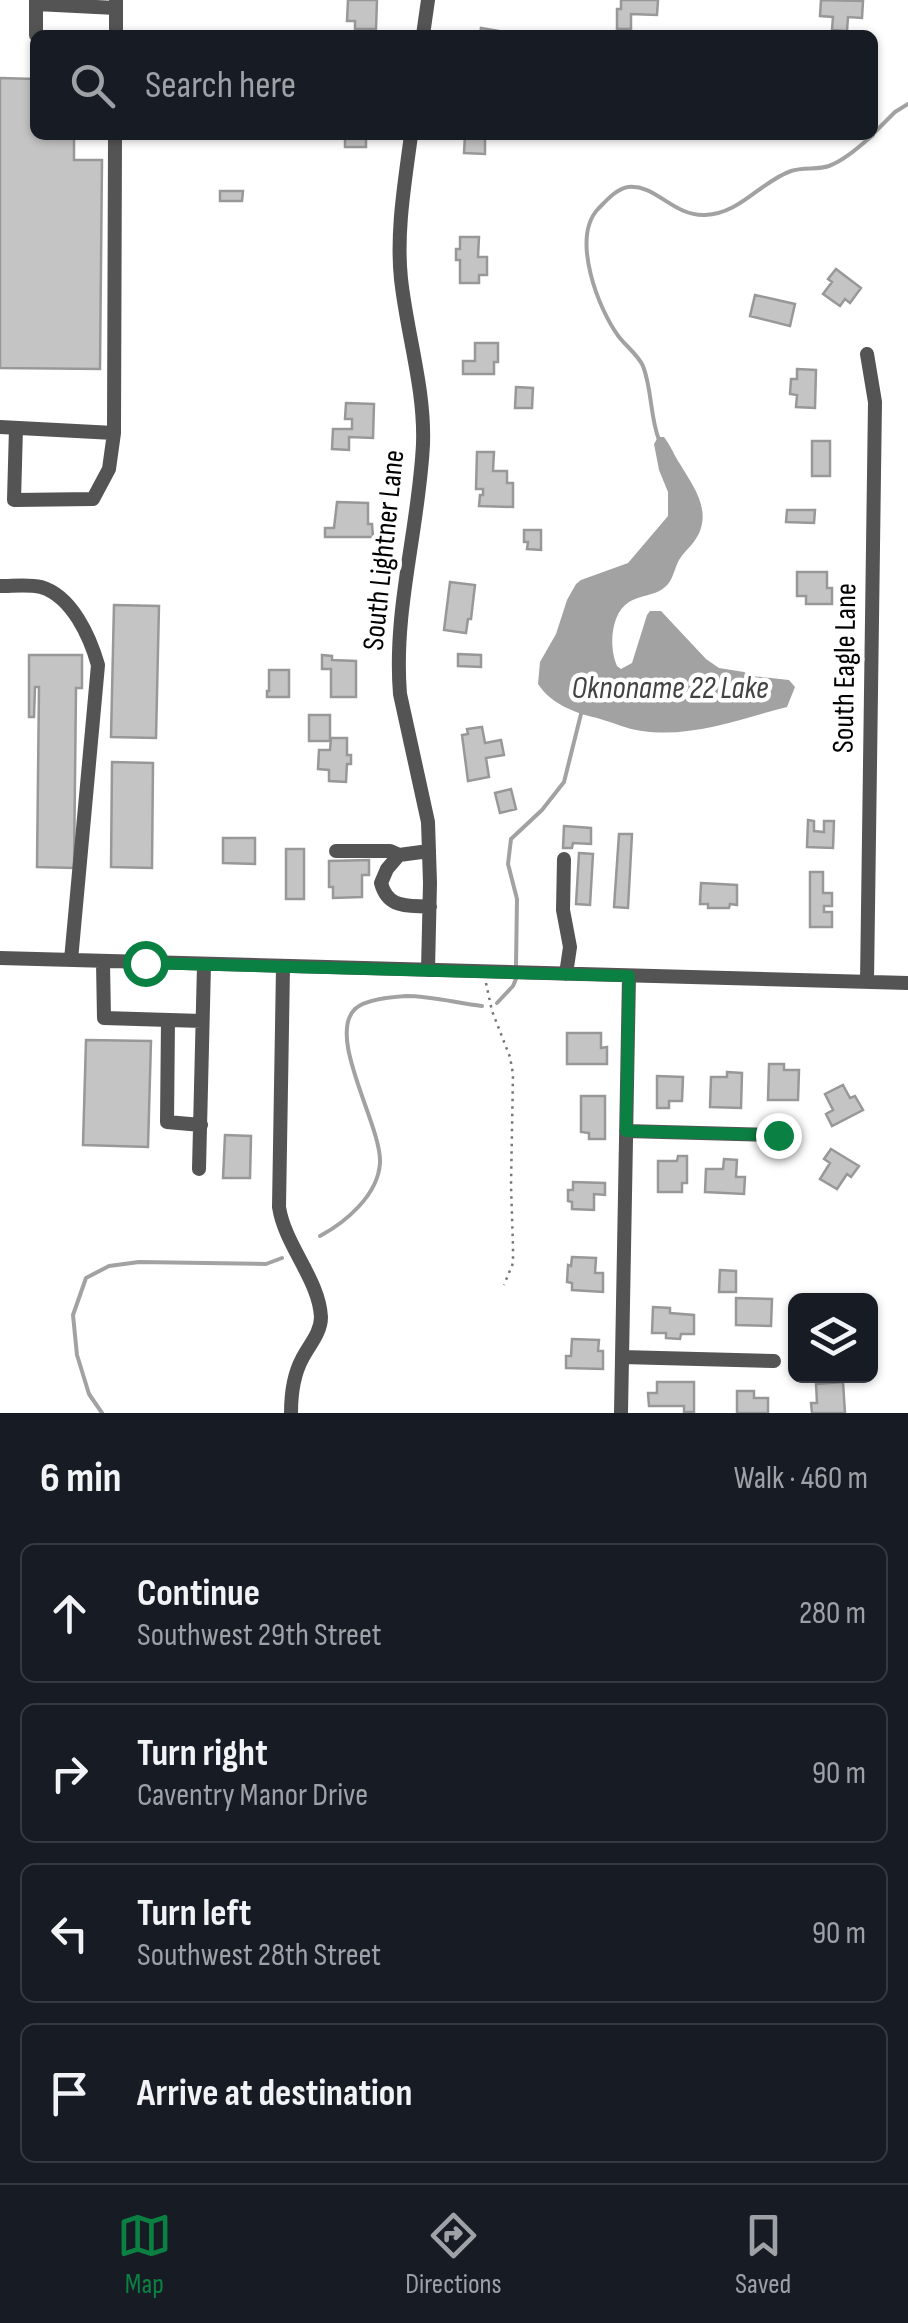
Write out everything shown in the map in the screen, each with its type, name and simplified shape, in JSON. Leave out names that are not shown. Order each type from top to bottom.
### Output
[{"type":"street","points":[[425,30],[428,0]]},
{"type":"street","points":[[36,30],[36,2],[116,4],[116,30]]},
{"type":"street","points":[[114,433],[8,428],[14,500],[94,499],[109,469],[114,433],[115,140]]},
{"type":"street","name":"South Lightner Lane","points":[[410,140],[400,260],[421,402],[423,442],[401,619],[398,676],[426,804],[430,851],[428,970]]},
{"type":"street","name":"South Eagle Lane","points":[[867,982],[875,402],[868,354]]},
{"type":"street","points":[[0,586],[42,588],[59,598],[86,632],[98,665],[72,960]]},
{"type":"street","points":[[336,851],[390,851],[399,855],[430,851]]},
{"type":"street","points":[[399,855],[383,875],[387,898],[401,904],[430,907]]},
{"type":"street","points":[[564,859],[563,910],[570,947],[566,974]]},
{"type":"street","points":[[0,958],[908,983]]},
{"type":"street","points":[[103,962],[104,1018],[202,1020]]},
{"type":"street","points":[[199,1169],[204,965]]},
{"type":"street","points":[[282,967],[279,1207],[281,1223],[321,1312],[320,1325],[295,1376],[291,1413]]},
{"type":"street","points":[[621,1413],[629,976]]},
{"type":"street","points":[[168,1020],[167,1122],[200,1124]]},
{"type":"street","points":[[626,1131],[778,1135]]},
{"type":"street","points":[[622,1357],[774,1361]]},
{"type":"path","points":[[486,972],[486,992],[513,1074],[514,1248],[504,1284]]},
{"type":"water","name":"Oknoname 22 Lake","points":[[658,437],[664,437],[697,494],[703,519],[668,584],[629,602],[618,615],[612,641],[617,666],[621,669],[632,663],[647,615],[650,611],[661,611],[719,668],[789,680],[795,687],[787,707],[697,730],[642,731],[572,710],[550,697],[538,684],[540,662],[576,584],[628,563],[668,516],[668,492],[654,444]]},
{"type":"building","points":[[348,0],[377,0],[376,29],[355,29],[355,21],[347,21]]},
{"type":"building","points":[[621,0],[658,0],[657,15],[631,14],[631,29],[617,29]]},
{"type":"building","points":[[821,0],[863,1],[862,18],[848,17],[847,30],[832,30],[833,17],[820,16]]},
{"type":"building","points":[[0,78],[30,79],[30,140],[74,140],[74,160],[102,160],[100,369],[0,368]]},
{"type":"building","points":[[345,140],[366,140],[366,147],[345,147]]},
{"type":"building","points":[[465,140],[485,140],[485,154],[464,153]]},
{"type":"building","points":[[220,191],[243,191],[242,201],[220,201]]},
{"type":"building","points":[[460,237],[479,237],[478,257],[487,257],[487,275],[479,275],[479,283],[460,283],[456,249],[460,249]]},
{"type":"building","points":[[836,269],[861,288],[850,303],[845,299],[840,306],[823,294]]},
{"type":"building","points":[[755,295],[795,304],[790,326],[750,316]]},
{"type":"building","points":[[475,343],[498,343],[494,374],[463,374],[463,361],[475,361]]},
{"type":"building","points":[[797,369],[816,370],[815,408],[796,407],[797,395],[790,394],[791,379],[797,379]]},
{"type":"building","points":[[516,387],[533,388],[532,408],[515,408]]},
{"type":"building","points":[[346,403],[374,404],[373,438],[349,437],[349,450],[332,449],[333,429],[352,429],[352,419],[345,419]]},
{"type":"building","points":[[812,441],[830,441],[830,476],[812,476]]},
{"type":"building","points":[[477,452],[494,452],[493,471],[507,471],[507,483],[513,483],[513,507],[479,506],[483,489],[476,489]]},
{"type":"building","points":[[337,502],[368,503],[368,524],[372,524],[373,537],[325,537],[325,528],[334,528]]},
{"type":"building","points":[[787,510],[815,510],[814,523],[786,522]]},
{"type":"building","points":[[524,530],[541,530],[541,550],[527,549]]},
{"type":"building","points":[[797,572],[827,572],[832,604],[806,604],[806,596],[797,596]]},
{"type":"building","points":[[450,582],[475,585],[466,633],[444,630]]},
{"type":"building","points":[[114,605],[159,606],[156,738],[111,737]]},
{"type":"building","points":[[458,654],[481,655],[481,667],[458,666]]},
{"type":"building","points":[[29,655],[82,655],[82,688],[76,688],[74,868],[37,867],[39,687],[35,687],[34,717],[29,717]]},
{"type":"building","points":[[322,655],[332,656],[332,660],[356,661],[356,697],[331,697],[331,669],[322,669]]},
{"type":"building","points":[[269,670],[289,670],[289,697],[267,697]]},
{"type":"building","points":[[309,715],[330,715],[330,741],[309,741]]},
{"type":"building","points":[[482,727],[485,743],[501,740],[504,755],[486,758],[489,777],[468,781],[462,735],[468,734],[467,729]]},
{"type":"building","points":[[331,738],[347,738],[351,764],[347,764],[346,782],[329,781],[329,770],[318,769],[319,750],[330,750]]},
{"type":"building","points":[[112,762],[153,763],[152,868],[111,867]]},
{"type":"building","points":[[511,789],[516,809],[500,813],[495,793]]},
{"type":"building","points":[[808,820],[814,821],[814,831],[824,832],[824,821],[834,821],[833,848],[807,847]]},
{"type":"building","points":[[564,826],[591,828],[591,844],[573,843],[572,848],[563,848]]},
{"type":"building","points":[[619,834],[632,834],[628,908],[614,907]]},
{"type":"building","points":[[223,838],[255,838],[255,864],[223,863]]},
{"type":"building","points":[[286,849],[304,849],[304,899],[286,899]]},
{"type":"building","points":[[579,853],[593,854],[590,905],[576,904]]},
{"type":"building","points":[[369,860],[369,875],[362,875],[362,897],[333,898],[329,861]]},
{"type":"building","points":[[810,872],[823,872],[823,893],[832,893],[832,906],[824,906],[824,912],[832,912],[832,927],[810,927]]},
{"type":"building","points":[[701,883],[737,885],[737,905],[708,908],[708,904],[700,904]]},
{"type":"building","points":[[567,1033],[601,1033],[601,1048],[607,1047],[607,1064],[567,1064]]},
{"type":"building","points":[[86,1040],[151,1041],[148,1147],[83,1145]]},
{"type":"building","points":[[769,1064],[799,1070],[798,1100],[768,1100]]},
{"type":"building","points":[[727,1072],[742,1073],[741,1108],[710,1107],[711,1077],[727,1077]]},
{"type":"building","points":[[657,1076],[683,1077],[682,1101],[669,1101],[669,1108],[657,1108]]},
{"type":"building","points":[[843,1085],[863,1110],[832,1126],[826,1114],[833,1110],[825,1094]]},
{"type":"building","points":[[581,1096],[605,1096],[605,1139],[589,1139],[589,1133],[581,1132]]},
{"type":"building","points":[[225,1135],[251,1136],[250,1178],[223,1178]]},
{"type":"building","points":[[831,1149],[859,1166],[851,1177],[847,1174],[837,1189],[820,1179],[830,1163],[824,1159]]},
{"type":"building","points":[[678,1156],[687,1156],[687,1183],[682,1183],[682,1192],[658,1192],[658,1161],[677,1161]]},
{"type":"building","points":[[724,1159],[737,1160],[736,1177],[745,1177],[744,1194],[705,1192],[706,1169],[723,1169]]},
{"type":"building","points":[[573,1182],[605,1183],[605,1195],[594,1194],[594,1210],[572,1209],[568,1190],[573,1190]]},
{"type":"building","points":[[572,1257],[596,1258],[595,1273],[603,1273],[603,1292],[572,1290],[572,1283],[567,1282]]},
{"type":"building","points":[[720,1270],[736,1271],[736,1292],[719,1292]]},
{"type":"building","points":[[736,1298],[772,1299],[771,1326],[736,1325]]},
{"type":"building","points":[[653,1307],[694,1315],[694,1334],[681,1334],[680,1339],[652,1333]]},
{"type":"building","points":[[572,1339],[599,1340],[603,1369],[566,1368]]},
{"type":"building","points":[[657,1382],[694,1382],[694,1412],[684,1412],[684,1406],[649,1406],[648,1393],[657,1393]]},
{"type":"building","points":[[843,1383],[845,1413],[812,1413],[811,1403],[817,1403],[816,1384]]},
{"type":"building","points":[[737,1391],[754,1391],[754,1398],[768,1398],[768,1413],[737,1413]]},
{"type":"waterway","points":[[878,129],[908,104]]},
{"type":"waterway","points":[[659,440],[643,366],[611,325],[590,273],[587,237],[598,209],[615,193],[638,187],[683,211],[717,213],[739,204],[791,171],[835,163],[867,140]]},
{"type":"waterway","points":[[516,965],[517,899],[508,864],[511,839],[564,782],[584,710]]},
{"type":"waterway","points":[[497,1003],[516,979]]},
{"type":"waterway","points":[[320,1236],[359,1206],[373,1186],[380,1163],[347,1040],[348,1022],[355,1009],[372,1001],[406,996],[482,1006]]},
{"type":"waterway","points":[[102,1413],[89,1394],[77,1355],[73,1315],[86,1278],[109,1266],[139,1262],[266,1264],[282,1258]]},
{"type":"route","points":[[145,963],[629,976],[626,1131],[778,1135]]}]
